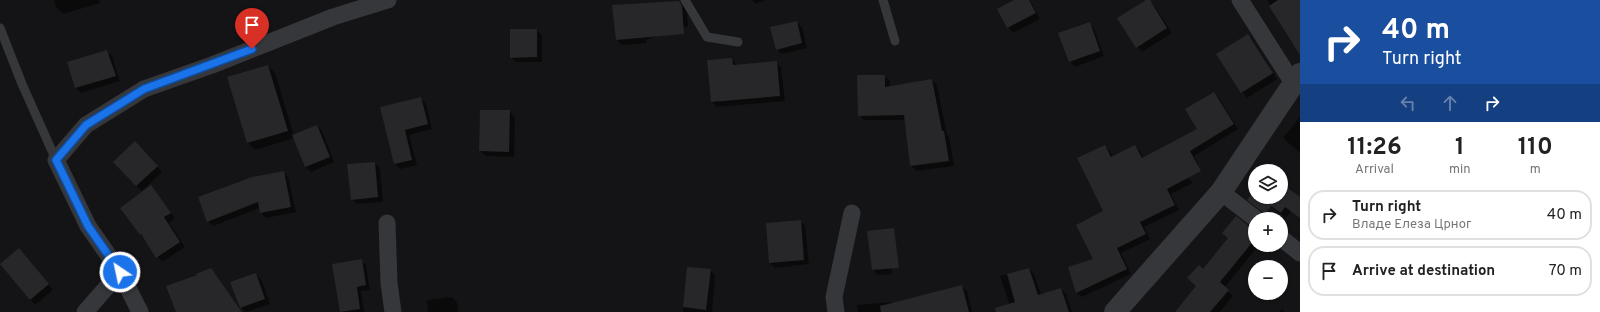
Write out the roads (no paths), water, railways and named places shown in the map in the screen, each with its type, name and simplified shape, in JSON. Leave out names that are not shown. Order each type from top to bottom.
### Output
[{"type":"street","points":[[140,312],[120,272],[88,226],[56,160],[86,125],[144,89],[212,65],[333,17],[388,0]]},
{"type":"street","points":[[1116,312],[1221,192],[1297,78],[1240,0]]},
{"type":"street","points":[[1221,192],[1248,213]]},
{"type":"street","points":[[836,312],[834,297],[852,213]]},
{"type":"street","points":[[387,223],[389,283],[393,312]]},
{"type":"street","points":[[1288,244],[1300,253]]},
{"type":"street","points":[[84,312],[120,272]]},
{"type":"lane","points":[[685,0],[707,37],[738,42]]},
{"type":"lane","points":[[884,0],[895,41]]},
{"type":"lane","points":[[0,28],[22,84],[56,160]]}]
